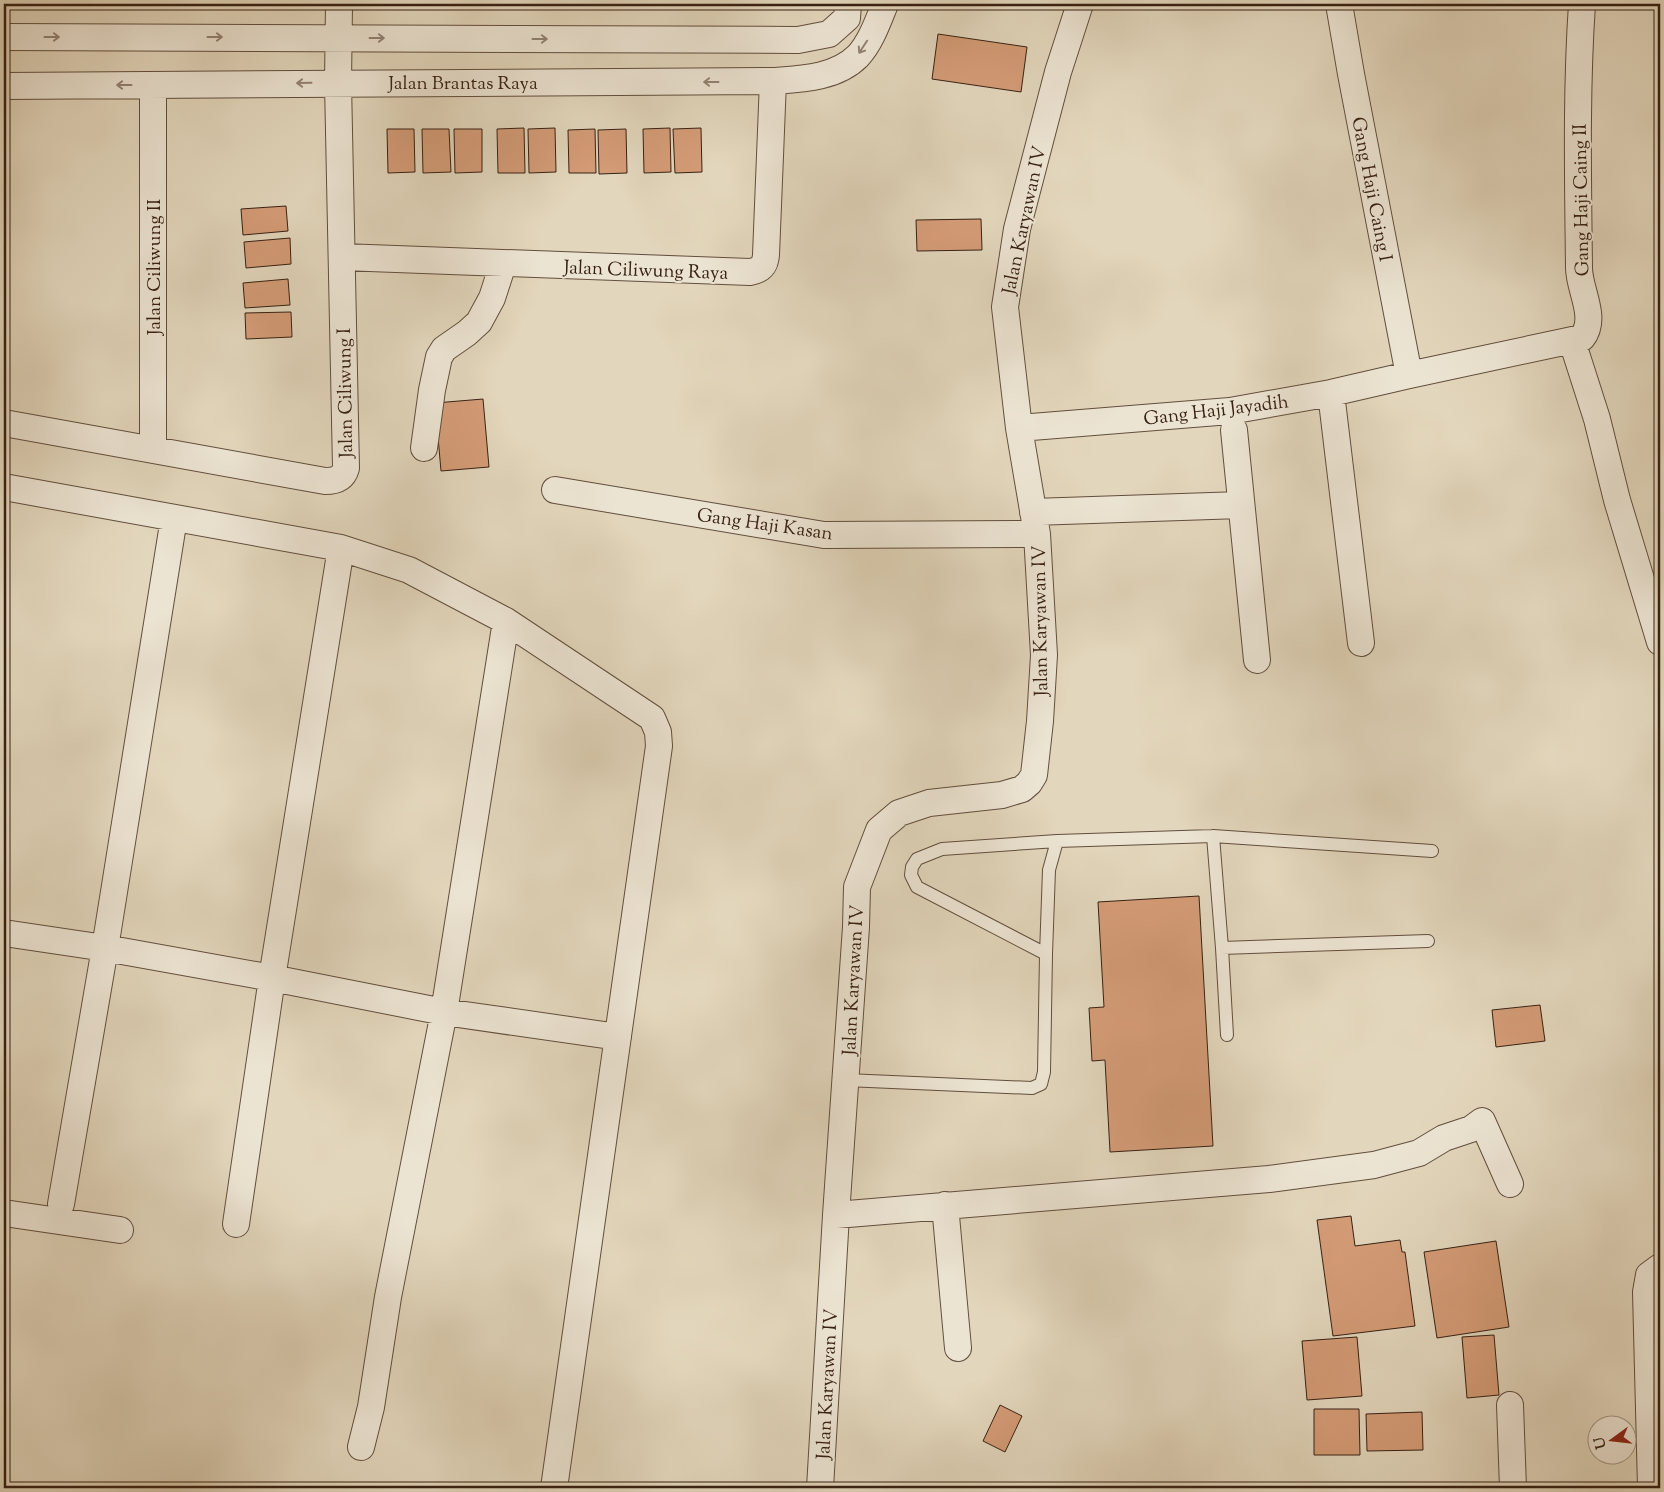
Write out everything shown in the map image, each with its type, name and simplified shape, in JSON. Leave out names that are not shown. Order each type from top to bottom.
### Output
[{"type":"street","name":"Jalan Ciliwung I","points":[[4,423],[324,481],[332,481],[345,474],[338,4]]},
{"type":"street","points":[[4,37],[798,40],[829,34],[847,18],[848,4]]},
{"type":"street","name":"Jalan Brantas Raya","points":[[4,86],[774,81],[802,79],[835,72],[858,56],[885,4]]},
{"type":"street","name":"Jalan Karyawan IV","points":[[820,1488],[857,887],[879,830],[900,813],[929,803],[1002,795],[1022,789],[1034,775],[1044,655],[1035,523],[1020,428],[1005,307],[1017,229],[1058,72],[1080,4]]},
{"type":"street","name":"Gang Haji Caing I","points":[[1339,4],[1409,374]]},
{"type":"street","name":"Gang Haji Caing II","points":[[1572,341],[1582,338],[1588,330],[1589,319],[1579,273],[1579,51],[1582,4]]},
{"type":"street","name":"Jalan Ciliwung Raya","points":[[342,257],[750,272],[760,269],[765,263],[766,255],[774,81]]},
{"type":"street","name":"Jalan Ciliwung II","points":[[153,85],[153,450]]},
{"type":"street","points":[[424,448],[438,357],[479,322],[492,298],[503,264]]},
{"type":"street","points":[[1409,374],[1572,341],[1597,419],[1617,500],[1660,642]]},
{"type":"street","name":"Gang Haji Jayadih","points":[[1020,428],[1230,411],[1331,394],[1409,374]]},
{"type":"street","points":[[1331,394],[1361,642]]},
{"type":"street","points":[[1234,430],[1257,660]]},
{"type":"street","points":[[4,487],[341,548],[409,570],[506,621],[652,718],[658,732],[659,746],[554,1488]]},
{"type":"street","name":"Gang Haji Kasan","points":[[555,490],[824,534],[1035,523],[1240,505]]},
{"type":"street","points":[[61,1204],[105,948],[174,518]]},
{"type":"street","points":[[236,1224],[272,978],[341,548]]},
{"type":"street","points":[[361,1447],[371,1407],[388,1297],[444,1012],[506,621]]},
{"type":"street","points":[[4,933],[105,948],[272,978],[444,1012],[618,1038]]},
{"type":"street","points":[[836,1215],[1269,1179],[1374,1165],[1419,1153],[1444,1138],[1471,1129],[1482,1121],[1510,1184]]},
{"type":"street","points":[[945,1205],[958,1348]]},
{"type":"street","points":[[4,1213],[120,1230]]},
{"type":"street","points":[[1651,1488],[1646,1292],[1655,1271]]},
{"type":"street","points":[[1510,1405],[1513,1488]]},
{"type":"lane","points":[[1046,954],[917,887],[911,875],[912,867],[917,859],[942,849],[1057,840],[1213,836],[1432,852]]},
{"type":"lane","points":[[1213,836],[1227,1035]]},
{"type":"lane","points":[[846,1080],[1032,1088],[1041,1084],[1044,1072],[1046,954],[1050,870],[1057,840]]},
{"type":"lane","points":[[1222,948],[1428,941]]},
{"type":"building","points":[[101,4],[101,6],[67,5]]},
{"type":"building","points":[[270,4],[270,6],[236,5]]},
{"type":"building","points":[[938,34],[1027,47],[1021,92],[932,79]]},
{"type":"building","points":[[524,128],[525,173],[498,173],[497,129]]},
{"type":"building","points":[[555,128],[556,172],[529,173],[528,129]]},
{"type":"building","points":[[670,128],[671,172],[644,173],[643,129]]},
{"type":"building","points":[[701,128],[702,172],[675,173],[673,129]]},
{"type":"building","points":[[387,129],[414,129],[415,172],[388,173]]},
{"type":"building","points":[[422,129],[449,129],[451,172],[423,173]]},
{"type":"building","points":[[454,129],[482,129],[482,172],[455,173]]},
{"type":"building","points":[[595,129],[596,173],[569,173],[568,130]]},
{"type":"building","points":[[626,129],[627,173],[599,174],[598,130]]},
{"type":"building","points":[[286,206],[288,231],[243,235],[241,209]]},
{"type":"building","points":[[981,219],[982,250],[917,251],[916,220]]},
{"type":"building","points":[[290,238],[291,264],[246,268],[244,242]]},
{"type":"building","points":[[288,279],[290,305],[245,308],[243,283]]},
{"type":"building","points":[[291,312],[292,337],[246,339],[245,313]]},
{"type":"building","points":[[483,399],[489,467],[441,471],[435,403]]},
{"type":"building","points":[[1199,896],[1213,1146],[1110,1152],[1105,1060],[1092,1061],[1089,1008],[1104,1007],[1098,902]]},
{"type":"building","points":[[1540,1005],[1545,1041],[1496,1047],[1492,1010]]},
{"type":"building","points":[[1351,1216],[1355,1246],[1400,1240],[1402,1252],[1405,1252],[1415,1326],[1333,1336],[1317,1220]]},
{"type":"building","points":[[1496,1241],[1509,1327],[1437,1338],[1424,1252]]},
{"type":"building","points":[[1494,1335],[1499,1395],[1467,1398],[1462,1337]]},
{"type":"building","points":[[1357,1337],[1362,1396],[1307,1400],[1302,1341]]},
{"type":"building","points":[[1000,1405],[1022,1416],[1005,1452],[983,1441]]},
{"type":"building","points":[[1314,1409],[1359,1409],[1360,1455],[1314,1455]]},
{"type":"building","points":[[1422,1412],[1423,1450],[1367,1451],[1366,1414]]}]
